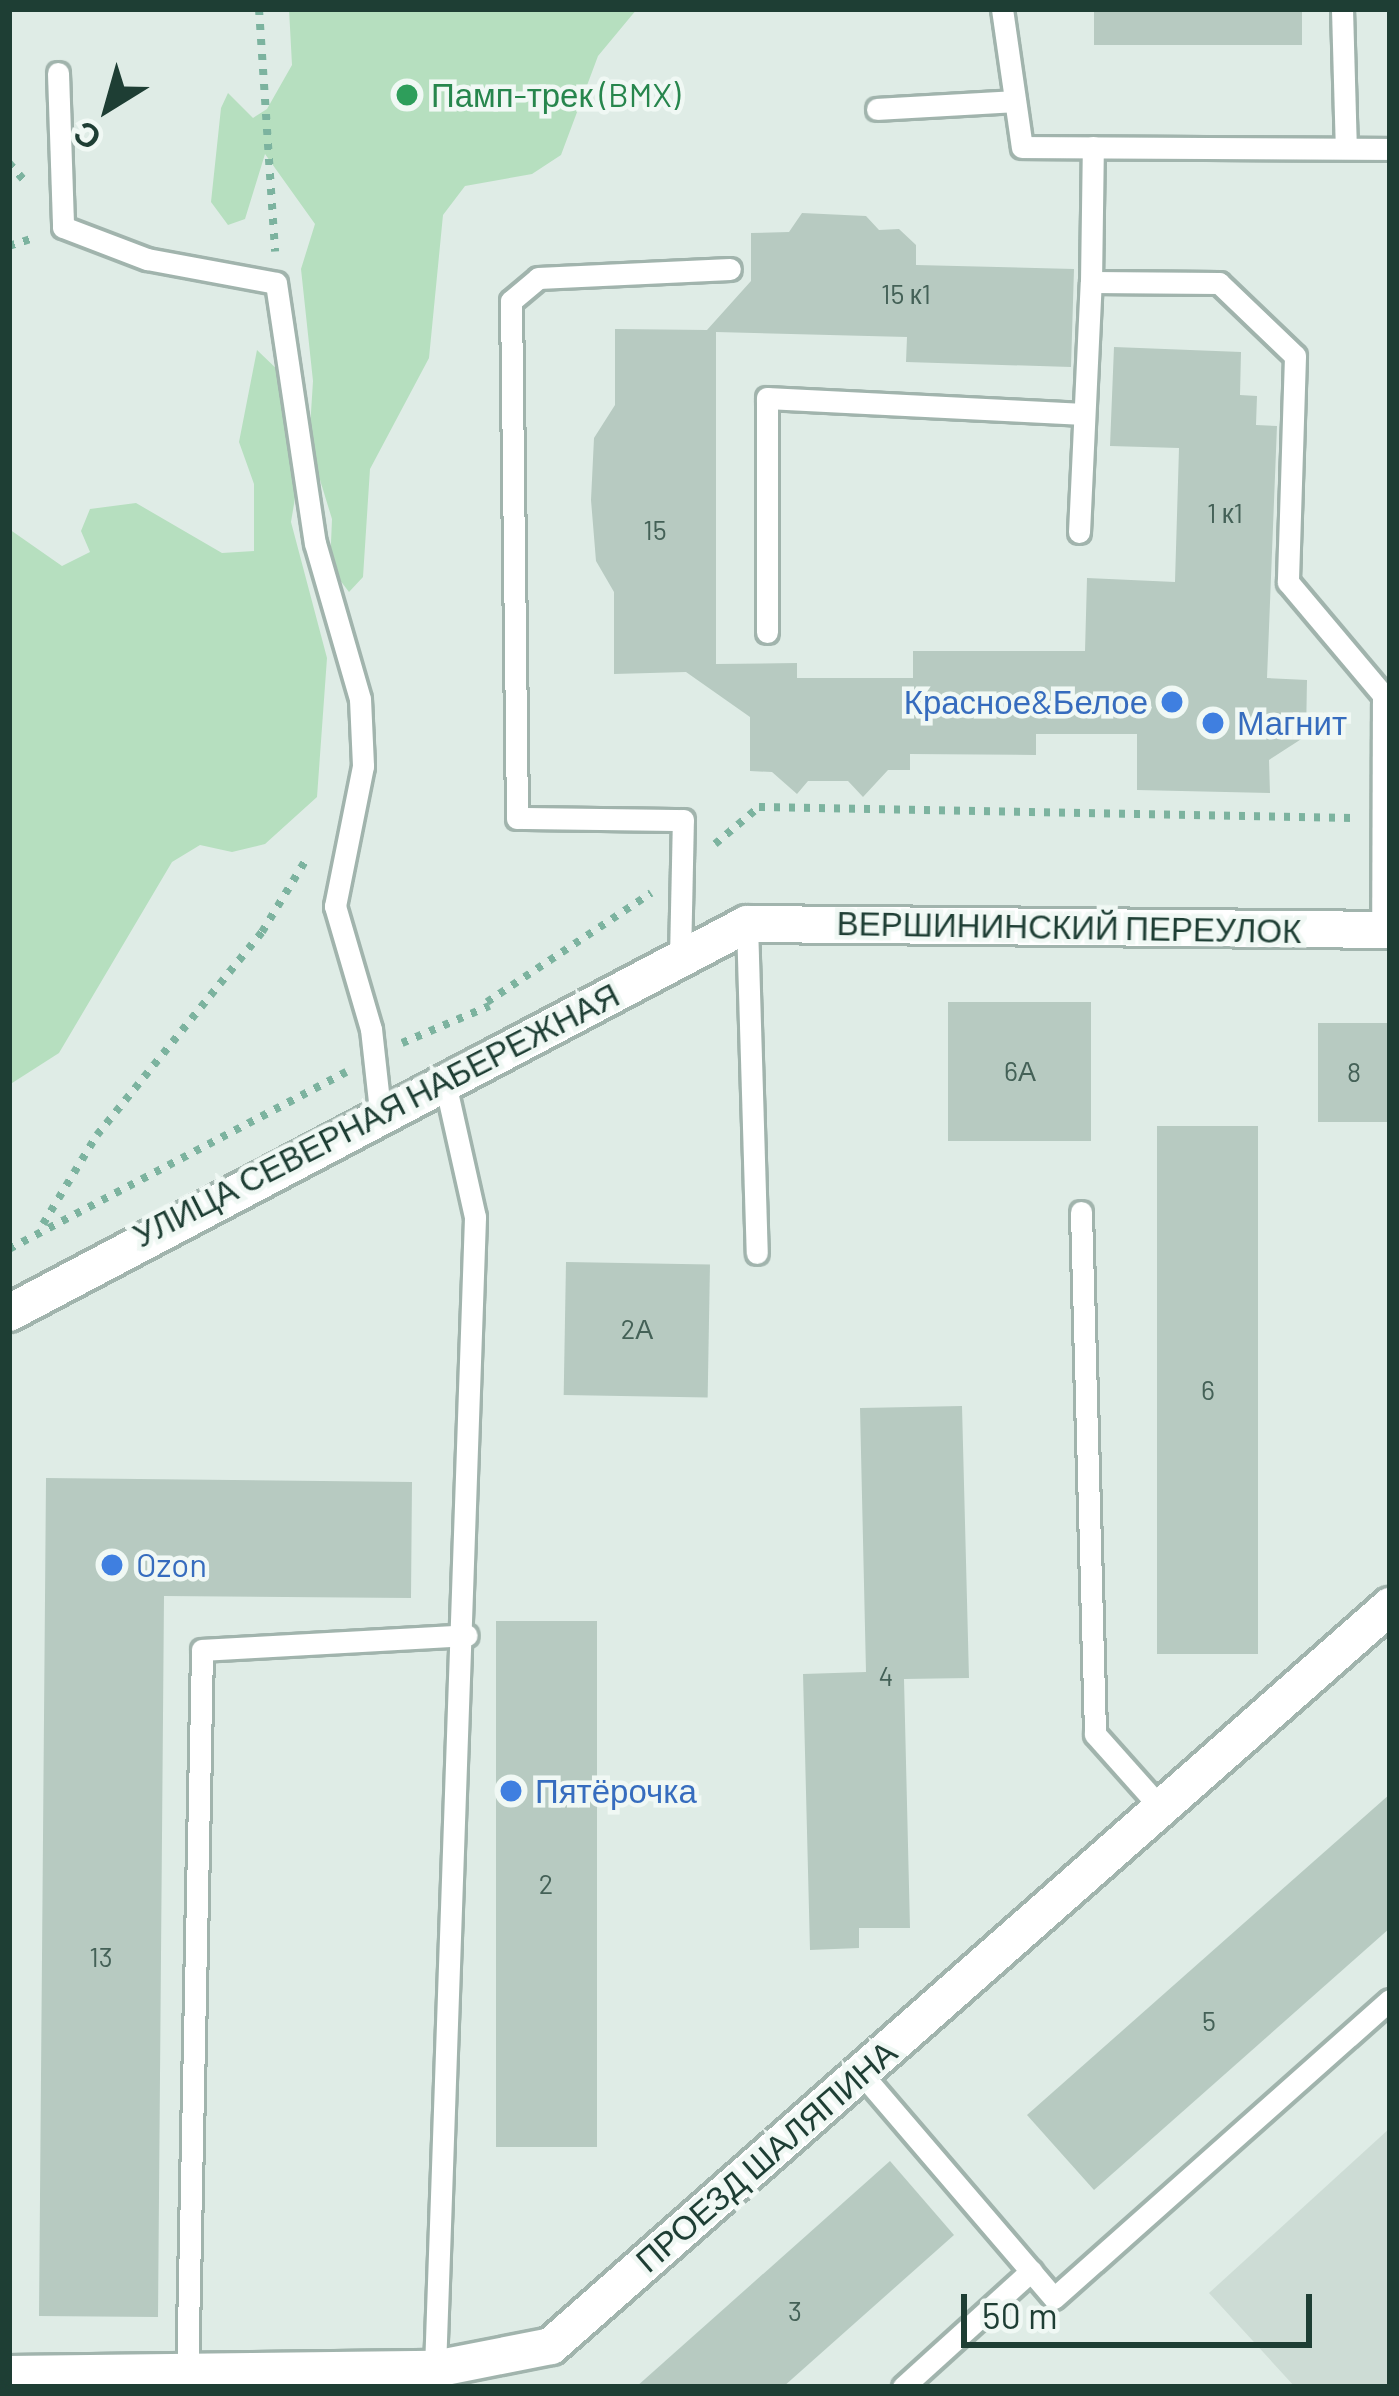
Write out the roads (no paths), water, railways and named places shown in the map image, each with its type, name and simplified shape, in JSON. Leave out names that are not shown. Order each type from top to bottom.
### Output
[{"type":"street","name":"ВЕРШИНИНСКИЙ ПЕРЕУЛОК","points":[[747,924],[1386,930]]},
{"type":"street","name":"УЛИЦА СЕВЕРНАЯ НАБЕРЕЖНАЯ","points":[[9,1313],[380,1110],[747,924]]},
{"type":"street","name":"ПРОЕЗД ШАЛЯПИНА","points":[[9,2374],[188,2379],[435,2369],[551,2347],[1390,1606]]},
{"type":"lane","points":[[1001,9],[1022,147],[1390,149]]},
{"type":"lane","points":[[1342,9],[1346,148]]},
{"type":"lane","points":[[58,73],[63,227],[147,259],[276,283],[315,543],[360,699],[363,766],[335,906],[380,1110]]},
{"type":"lane","points":[[877,109],[1016,101]]},
{"type":"lane","points":[[1079,532],[1093,147]]},
{"type":"lane","points":[[680,959],[683,820],[518,818],[511,301],[538,278],[730,268]]},
{"type":"lane","points":[[1091,282],[1219,283],[1295,356],[1288,582],[1383,695],[1386,930]]},
{"type":"lane","points":[[767,632],[767,398],[1084,414]]},
{"type":"lane","points":[[747,924],[757,1253]]},
{"type":"lane","points":[[435,2369],[467,1635],[475,1217],[444,1078]]},
{"type":"lane","points":[[1081,1212],[1095,1733],[1161,1808]]},
{"type":"lane","points":[[188,2379],[202,1650],[467,1635]]},
{"type":"lane","points":[[861,2072],[1054,2298],[1390,2000]]},
{"type":"lane","points":[[903,2387],[1030,2271]]},
{"type":"place","name":"Памп-трек (BMX)","points":[[407,95]]},
{"type":"place","name":"Красное&Белое","points":[[1172,702]]},
{"type":"place","name":"Магнит","points":[[1213,723]]},
{"type":"place","name":"Ozon","points":[[112,1565]]},
{"type":"place","name":"Пятёрочка","points":[[511,1791]]}]
